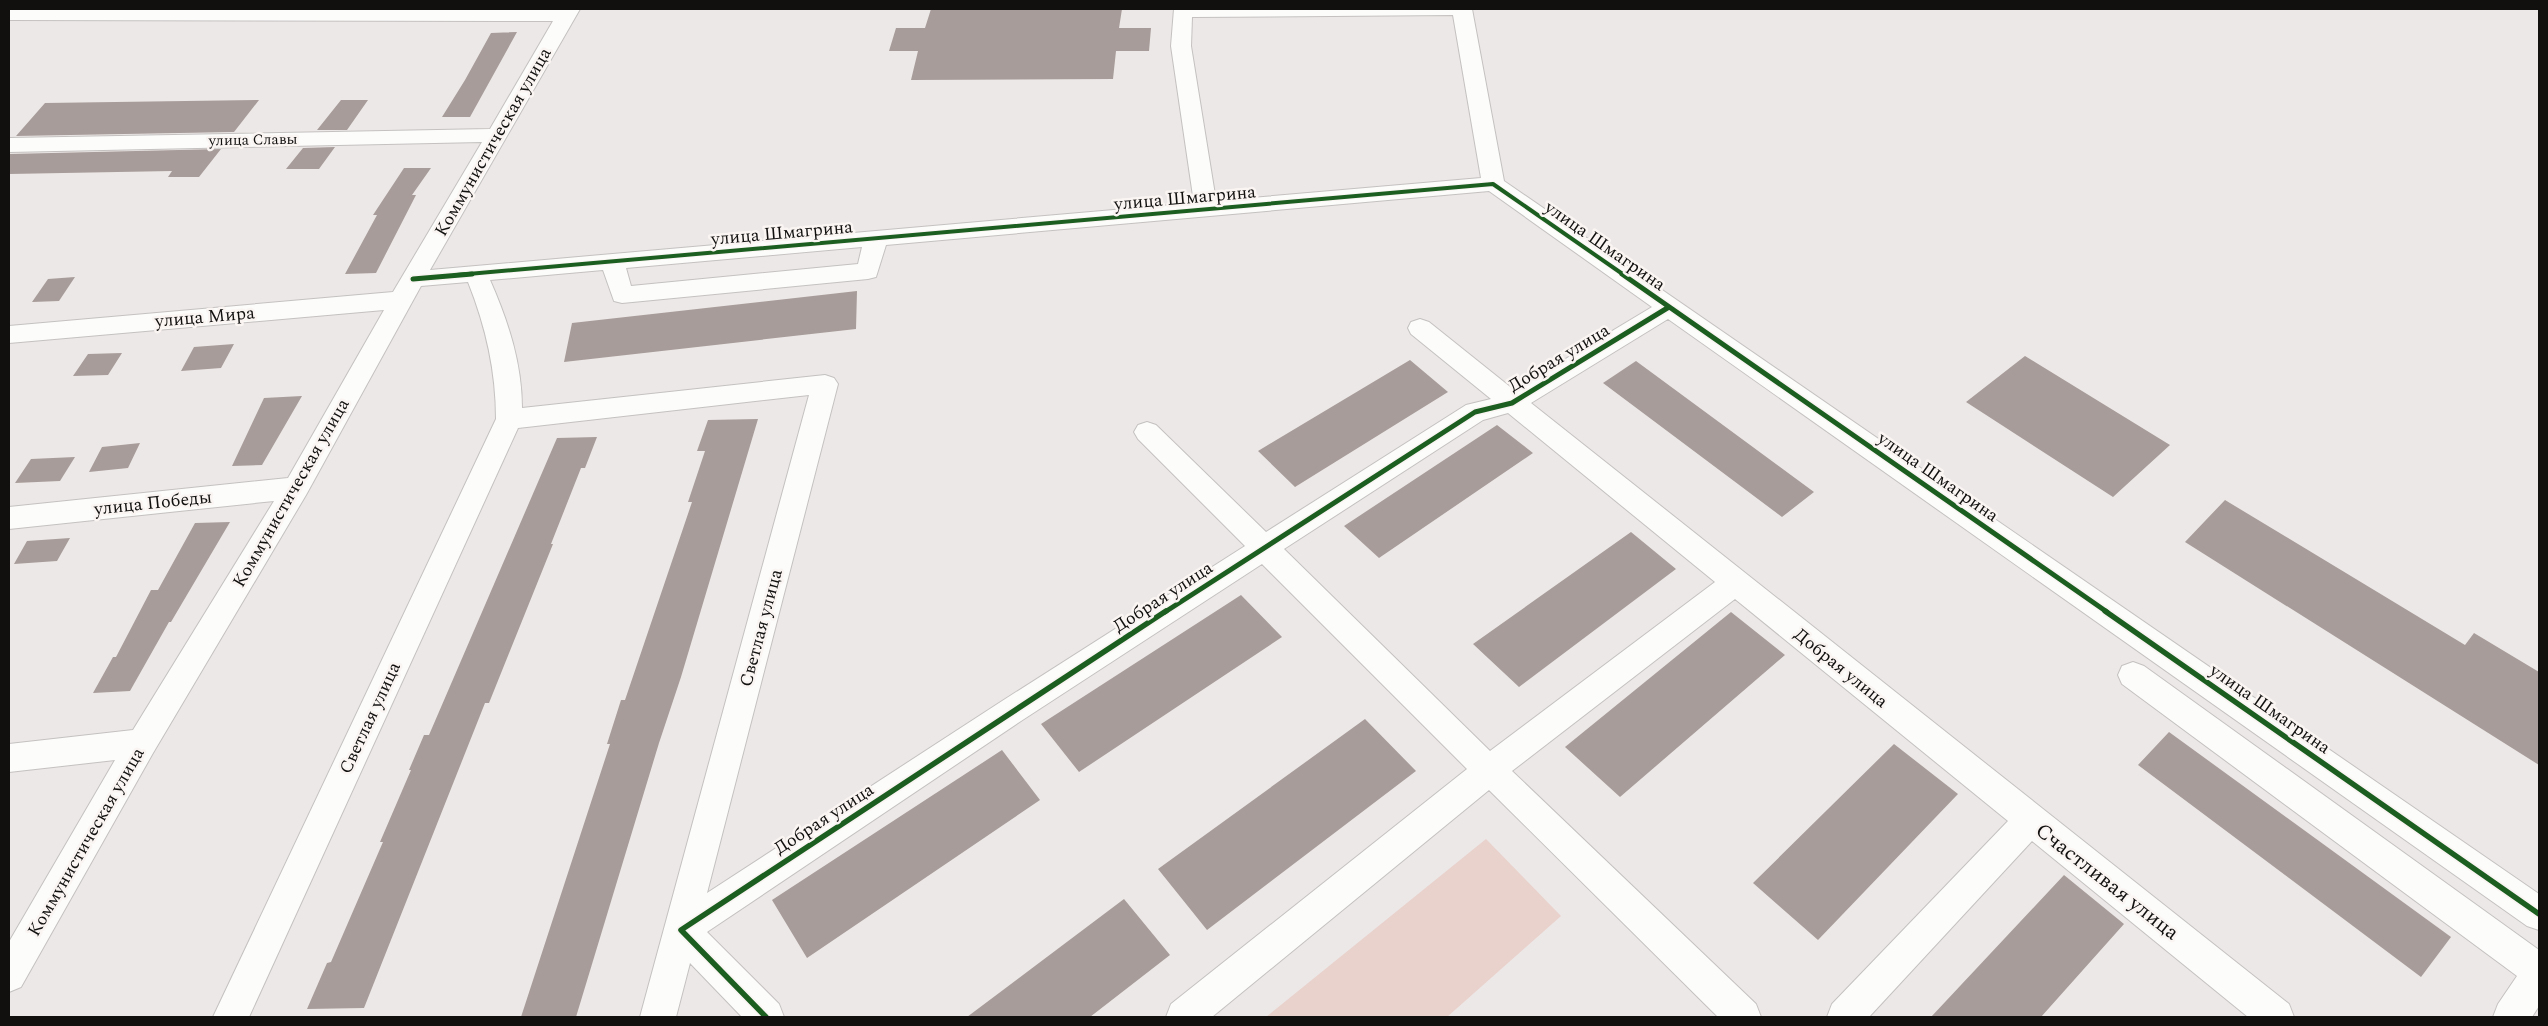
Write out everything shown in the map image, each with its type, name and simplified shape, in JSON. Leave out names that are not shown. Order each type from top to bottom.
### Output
[{"type":"street","points":[[1206,210],[1181,46],[1182,11],[1462,9],[1493,184]]},
{"type":"street","points":[[9,14],[568,12]]},
{"type":"street","name":"Коммунистическая улица","points":[[9,975],[142,743],[296,488],[407,290],[568,12]]},
{"type":"street","name":"улица Славы","points":[[9,145],[497,135]]},
{"type":"street","name":"улица Шмагрина","points":[[476,274],[1493,184],[2539,914]]},
{"type":"street","points":[[612,262],[622,295],[868,271],[876,238]]},
{"type":"street","points":[[476,274],[500,332],[507,375],[510,419]]},
{"type":"street","name":"улица Мира","points":[[9,334],[407,290],[476,274]]},
{"type":"street","name":"Добрая улица","points":[[682,930],[1010,712],[1475,412],[1512,403],[1669,307]]},
{"type":"street","name":"Добрая улица","points":[[1420,328],[2030,820]]},
{"type":"street","name":"Светлая улица","points":[[231,1017],[510,419],[825,384],[658,1017]]},
{"type":"street","points":[[1147,432],[1489,770],[1514,792],[1743,1017]]},
{"type":"street","name":"улица Победы","points":[[9,518],[296,488]]},
{"type":"street","points":[[1184,1017],[1489,770],[1735,583]]},
{"type":"street","points":[[2133,675],[2539,971]]},
{"type":"street","points":[[9,758],[142,743]]},
{"type":"street","name":"Счастливая улица","points":[[1846,1017],[2030,820],[2276,1017]]},
{"type":"street","points":[[682,930],[766,1017]]},
{"type":"street","points":[[2512,1017],[2539,975]]},
{"type":"shaded area","points":[[1486,839],[1561,916],[1447,1017],[1266,1017]]},
{"type":"building","points":[[931,9],[1122,9],[1119,28],[1151,28],[1149,51],[1116,51],[1113,79],[911,80],[918,51],[889,51],[896,28],[925,28]]},
{"type":"building","points":[[517,32],[470,117],[442,117],[491,33]]},
{"type":"building","points":[[259,100],[234,132],[16,136],[45,103]]},
{"type":"building","points":[[341,100],[368,100],[347,130],[317,130]]},
{"type":"building","points":[[335,147],[319,169],[286,169],[303,148]]},
{"type":"building","points":[[221,149],[199,177],[168,177],[172,171],[9,174],[9,154]]},
{"type":"building","points":[[404,168],[431,168],[412,195],[416,195],[376,273],[345,274],[377,215],[373,215]]},
{"type":"building","points":[[75,277],[59,301],[32,302],[48,279]]},
{"type":"building","points":[[857,291],[856,329],[564,362],[572,323]]},
{"type":"building","points":[[234,344],[221,368],[181,371],[194,347]]},
{"type":"building","points":[[122,353],[108,375],[73,376],[88,354]]},
{"type":"building","points":[[2025,356],[2170,445],[2113,497],[1966,402]]},
{"type":"building","points":[[1410,360],[1448,392],[1295,487],[1258,451]]},
{"type":"building","points":[[1636,361],[1814,492],[1782,517],[1603,383]]},
{"type":"building","points":[[302,396],[262,465],[232,466],[264,398]]},
{"type":"building","points":[[758,419],[576,1017],[521,1017],[610,744],[607,744],[621,700],[625,700],[692,502],[688,502],[705,451],[697,451],[708,420]]},
{"type":"building","points":[[1497,425],[1533,453],[1379,558],[1344,526]]},
{"type":"building","points":[[597,437],[585,468],[581,468],[551,544],[553,544],[489,703],[485,703],[364,1008],[307,1009],[327,963],[331,962],[383,842],[380,842],[424,735],[429,735],[557,438]]},
{"type":"building","points":[[140,443],[128,468],[89,472],[102,447]]},
{"type":"building","points":[[75,457],[60,481],[15,483],[31,459]]},
{"type":"building","points":[[2225,500],[2465,645],[2474,633],[2539,672],[2539,765],[2185,542]]},
{"type":"building","points":[[230,522],[171,622],[169,622],[130,691],[93,693],[113,657],[116,657],[151,590],[158,590],[195,523]]},
{"type":"building","points":[[1631,532],[1676,569],[1519,687],[1473,644]]},
{"type":"building","points":[[70,538],[57,561],[14,564],[27,541]]},
{"type":"building","points":[[1241,595],[1282,637],[1079,772],[1041,724]]},
{"type":"building","points":[[1731,612],[1785,655],[1620,797],[1565,747]]},
{"type":"building","points":[[1365,719],[1416,771],[1207,930],[1158,869]]},
{"type":"building","points":[[2169,732],[2451,937],[2421,977],[2138,765]]},
{"type":"building","points":[[1894,744],[1958,794],[1818,940],[1753,883]]},
{"type":"building","points":[[1002,750],[1040,800],[807,958],[772,900]]},
{"type":"building","points":[[2064,875],[2124,924],[2041,1017],[1931,1017]]},
{"type":"building","points":[[1124,899],[1170,955],[1090,1017],[967,1017]]},
{"type":"cycle path","points":[[413,279],[1493,184],[2539,914]]},
{"type":"cycle path","points":[[766,1017],[681,930],[1010,712],[1475,412],[1512,403],[1669,307]]}]
